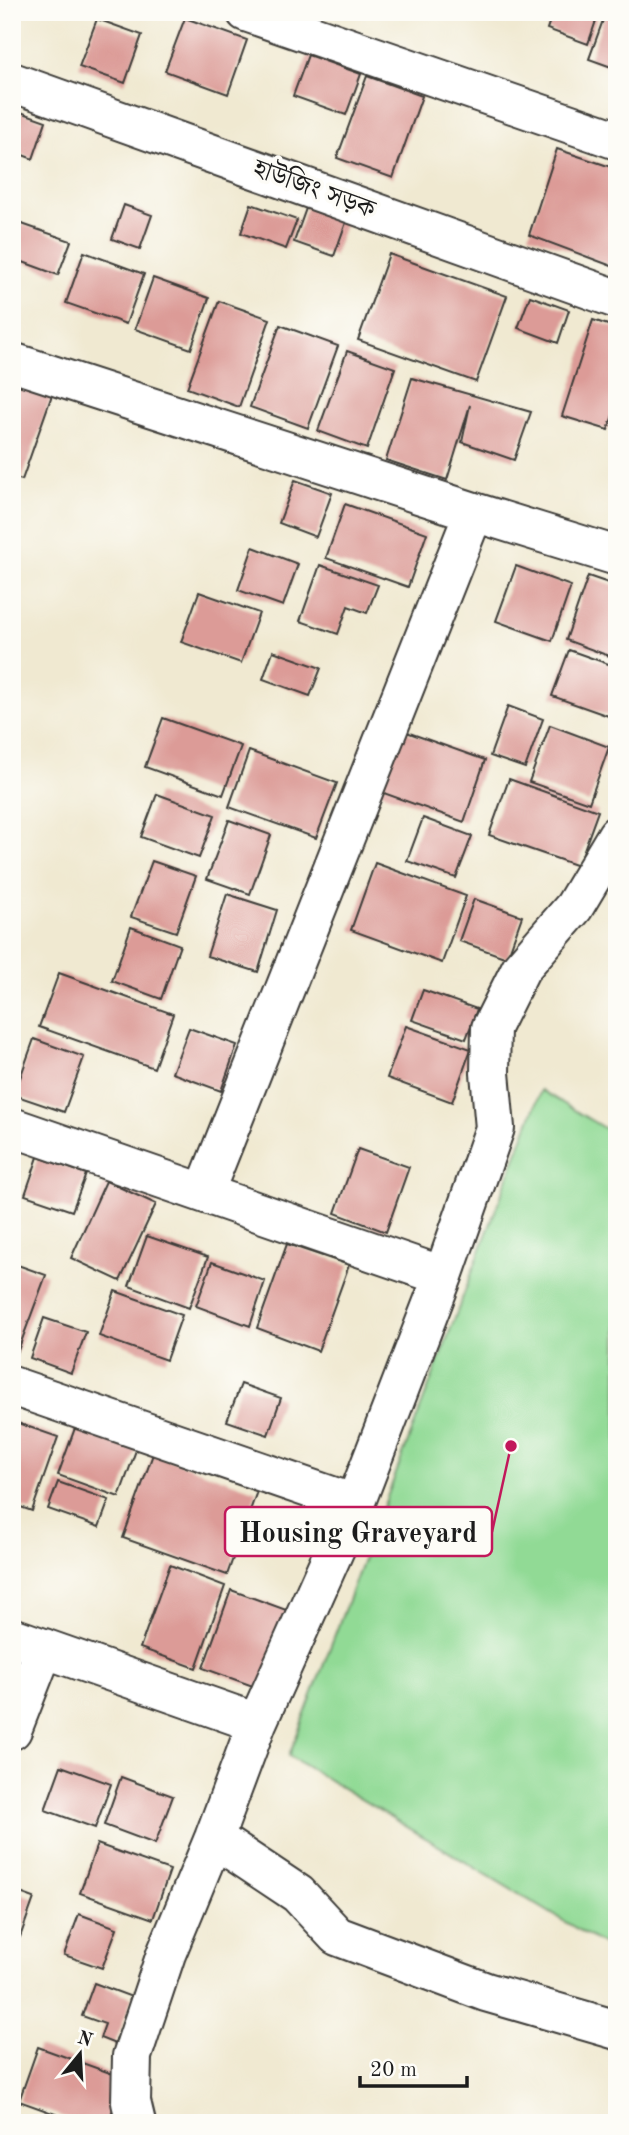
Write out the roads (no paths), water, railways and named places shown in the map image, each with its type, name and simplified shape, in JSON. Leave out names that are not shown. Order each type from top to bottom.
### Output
[{"type":"street","points":[[246,12],[617,140]]},
{"type":"street","name":"হাউজিং সড়ক","points":[[12,82],[617,299]]},
{"type":"street","points":[[12,362],[617,556]]},
{"type":"street","points":[[204,1193],[474,512]]},
{"type":"street","points":[[136,2123],[131,2102],[132,2056],[166,1954],[214,1838],[257,1723],[355,1504],[443,1276],[495,1128],[490,1073],[491,1028],[521,968],[574,907],[617,835]]},
{"type":"street","points":[[12,1127],[443,1276]]},
{"type":"street","points":[[12,1385],[355,1504]]},
{"type":"street","points":[[12,1730],[28,1643],[257,1723]]},
{"type":"street","points":[[214,1838],[298,1894],[337,1936],[486,1992],[617,2030]]},
{"type":"place","name":"Housing Graveyard","points":[[511,1446]]}]
